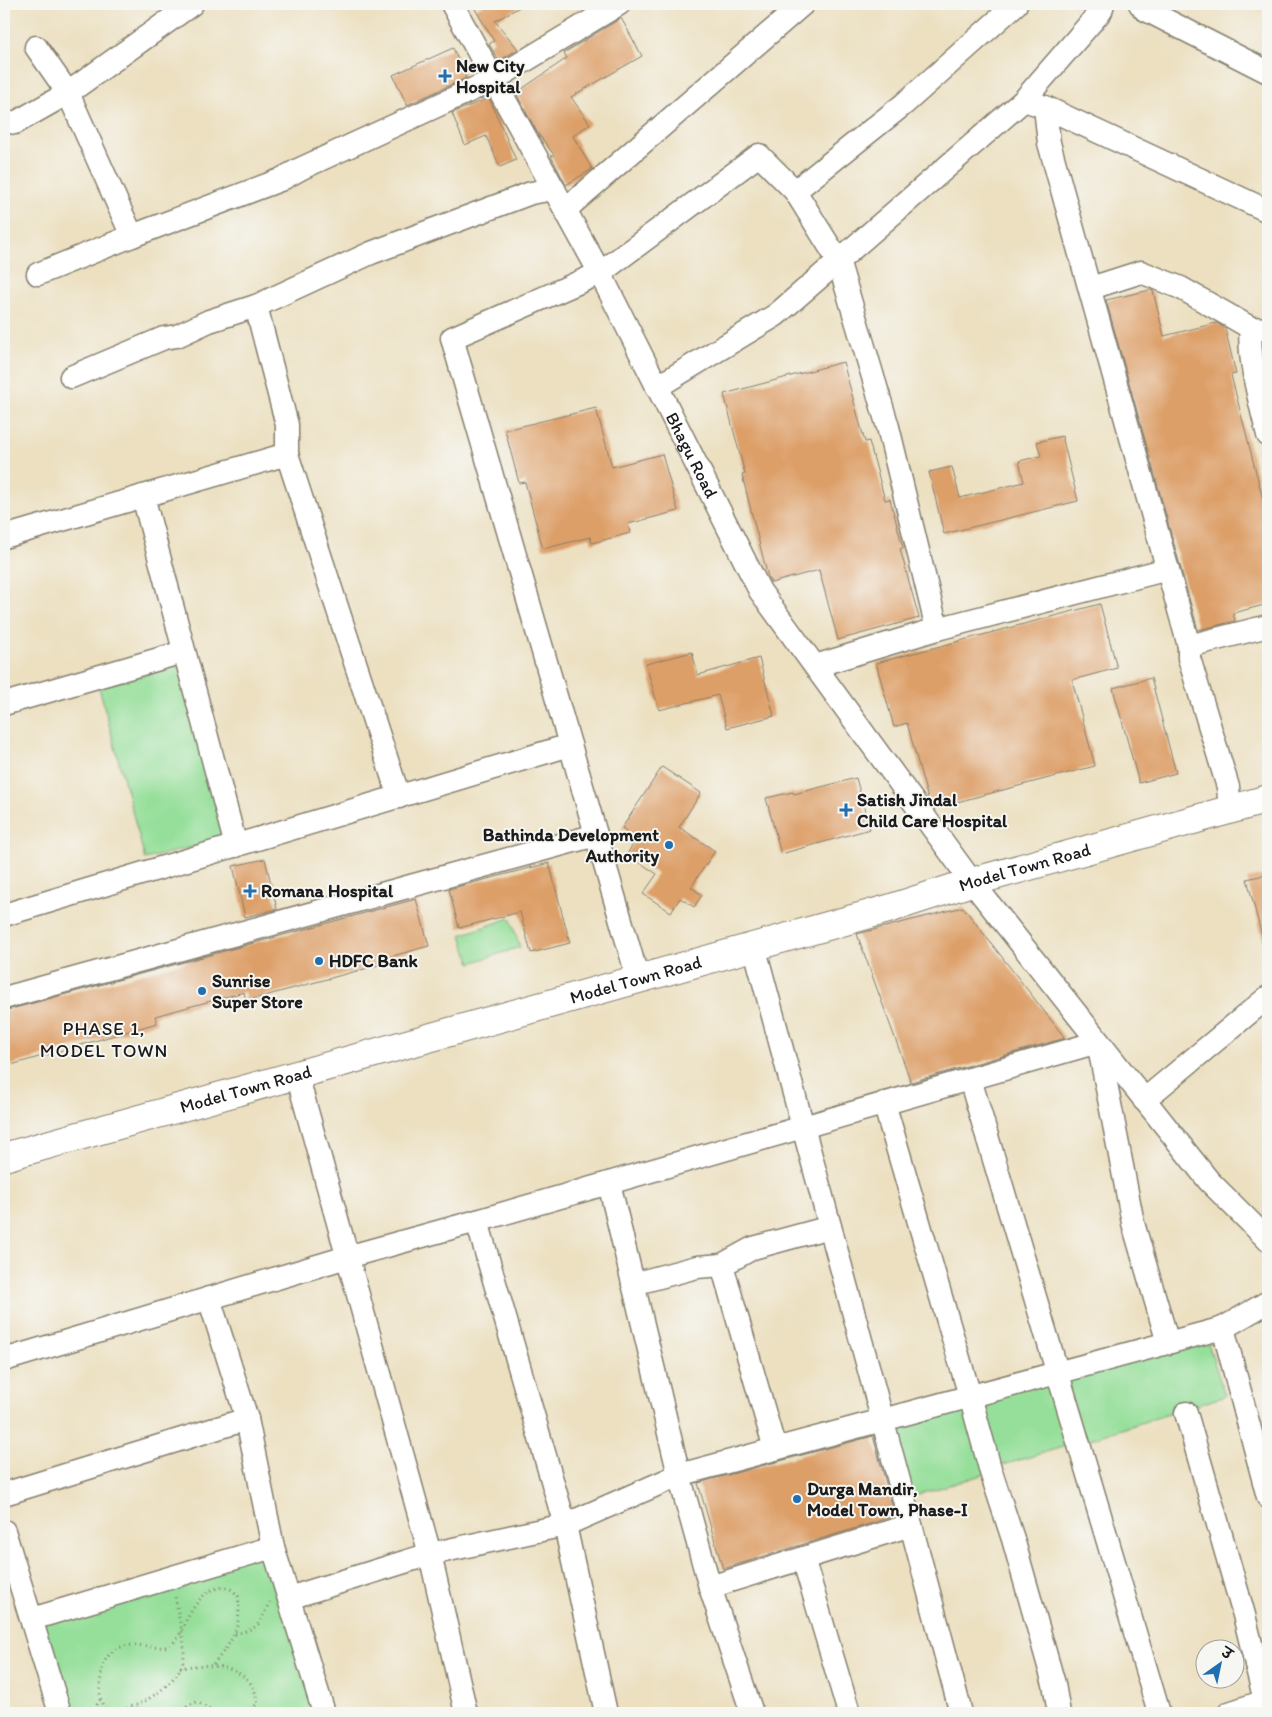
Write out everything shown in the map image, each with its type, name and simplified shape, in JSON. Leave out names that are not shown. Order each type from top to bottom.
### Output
[{"type":"main road","name":"Model Town Road","points":[[4,1158],[888,909],[972,882],[1268,799]]},
{"type":"street","points":[[16,123],[68,93],[192,4]]},
{"type":"street","name":"Bhagu Road","points":[[452,4],[600,273],[760,591],[972,882],[1210,1181],[1268,1240]]},
{"type":"street","points":[[38,274],[280,180],[493,80],[620,4]]},
{"type":"street","points":[[565,210],[803,4]]},
{"type":"street","points":[[795,191],[904,104],[1016,4]]},
{"type":"street","points":[[657,387],[776,315],[1024,100],[1101,11],[1103,4]]},
{"type":"street","points":[[1140,4],[1144,9],[1268,72]]},
{"type":"street","points":[[36,47],[68,93],[132,236]]},
{"type":"street","points":[[1024,100],[1045,107],[1268,211]]},
{"type":"street","points":[[1045,107],[1049,143],[1168,568],[1189,646],[1189,658],[1228,787],[1230,810]]},
{"type":"street","points":[[638,979],[452,338],[600,273],[759,155],[795,191],[838,260],[888,427],[937,629]]},
{"type":"street","points":[[71,377],[164,338],[177,336],[209,321],[256,306],[371,253],[531,192],[554,189]]},
{"type":"street","points":[[1090,288],[1141,272],[1181,288],[1260,328],[1249,340],[1261,408],[1268,435]]},
{"type":"street","points":[[256,306],[287,425],[287,454],[399,797]]},
{"type":"street","points":[[4,537],[287,454]]},
{"type":"street","points":[[143,496],[236,846]]},
{"type":"street","points":[[815,666],[937,629],[1168,568]]},
{"type":"street","points":[[1189,646],[1268,626]]},
{"type":"street","points":[[4,704],[183,652]]},
{"type":"street","points":[[4,915],[570,745]]},
{"type":"street","points":[[4,998],[596,835]]},
{"type":"street","points":[[754,946],[961,1713]]},
{"type":"street","points":[[1144,1100],[1268,996]]},
{"type":"street","points":[[4,1360],[347,1257],[1098,1042],[1133,1222],[1168,1343]]},
{"type":"street","points":[[297,1075],[430,1554],[466,1713]]},
{"type":"street","points":[[970,1079],[1159,1713]]},
{"type":"street","points":[[884,1103],[991,1472],[1018,1557],[1054,1684],[1059,1713]]},
{"type":"street","points":[[609,1183],[679,1475],[710,1587],[752,1713]]},
{"type":"street","points":[[477,1221],[565,1526],[606,1713]]},
{"type":"street","points":[[633,1284],[697,1267],[722,1265],[753,1248],[830,1227]]},
{"type":"street","points":[[722,1265],[775,1449]]},
{"type":"street","points":[[210,1298],[247,1420],[273,1547],[324,1713]]},
{"type":"street","points":[[288,1596],[430,1554],[565,1526],[679,1475],[1223,1328],[1268,1302]]},
{"type":"street","points":[[1223,1328],[1268,1497]]},
{"type":"street","points":[[1186,1413],[1267,1700],[1229,1713]]},
{"type":"street","points":[[4,1494],[247,1420]]},
{"type":"street","points":[[710,1587],[911,1525]]},
{"type":"street","points":[[4,1531],[60,1713]]},
{"type":"street","points":[[32,1619],[273,1547]]},
{"type":"street","points":[[803,1558],[849,1713]]},
{"type":"path","points":[[97,1713],[106,1713],[139,1704],[170,1684],[178,1674],[184,1657],[182,1632],[174,1590],[175,1576]]},
{"type":"path","points":[[106,1713],[100,1699],[100,1684],[102,1666],[109,1654],[122,1645],[136,1644],[157,1648],[172,1644],[182,1632],[187,1619],[203,1595],[214,1588],[230,1589],[238,1596],[240,1613],[238,1628],[212,1666]]},
{"type":"path","points":[[234,1634],[256,1627],[262,1620],[271,1601],[278,1597],[288,1596]]},
{"type":"path","points":[[180,1668],[192,1665],[228,1668],[247,1678],[254,1688],[258,1703],[247,1713]]},
{"type":"path","points":[[91,1713],[100,1699]]},
{"type":"path","points":[[179,1713],[188,1705],[197,1702],[217,1713]]},
{"type":"path","points":[[128,1713],[131,1707]]},
{"type":"green space","points":[[179,666],[225,839],[145,859],[99,687]]},
{"type":"green space","points":[[510,918],[520,947],[471,963],[461,935]]},
{"type":"green space","points":[[1207,1340],[1225,1396],[1084,1441],[1064,1377]]},
{"type":"green space","points":[[1050,1380],[1066,1446],[1000,1466],[978,1400]]},
{"type":"green space","points":[[970,1396],[991,1472],[904,1499],[879,1421]]},
{"type":"green space","points":[[273,1547],[324,1713],[60,1713],[32,1619]]},
{"type":"building","points":[[484,4],[525,4],[495,21],[518,49],[499,61],[489,44],[494,41],[475,9]]},
{"type":"building","points":[[621,18],[642,56],[571,97],[590,124],[573,136],[592,169],[566,185],[551,156],[554,155],[537,132],[516,93],[567,58],[564,53]]},
{"type":"building","points":[[453,48],[466,78],[407,105],[393,75]]},
{"type":"building","points":[[489,98],[516,160],[500,167],[486,136],[465,145],[452,113]]},
{"type":"building","points":[[1150,290],[1153,291],[1164,336],[1216,323],[1225,328],[1236,374],[1231,375],[1268,519],[1268,604],[1233,613],[1235,621],[1198,630],[1106,300]]},
{"type":"building","points":[[843,362],[865,442],[869,441],[885,500],[890,499],[903,548],[900,549],[919,618],[838,640],[819,570],[771,583],[768,577],[742,475],[745,474],[724,394]]},
{"type":"building","points":[[596,408],[612,467],[662,454],[678,511],[628,524],[630,533],[592,543],[590,537],[543,549],[525,482],[519,483],[505,430]]},
{"type":"building","points":[[1062,436],[1078,501],[944,534],[929,472],[952,467],[960,498],[1024,482],[1019,461],[1041,456],[1037,442]]},
{"type":"building","points":[[1100,604],[1117,668],[1072,680],[1095,766],[934,808],[928,799],[907,723],[894,727],[876,663]]},
{"type":"building","points":[[692,652],[698,675],[759,658],[774,716],[727,728],[718,695],[659,710],[646,664]]},
{"type":"building","points":[[1151,678],[1176,773],[1139,783],[1113,688]]},
{"type":"building","name":"Bathinda Development Authority","points":[[662,767],[701,793],[679,827],[715,851],[691,887],[702,895],[694,907],[680,898],[671,912],[643,894],[657,874],[627,854],[637,838],[622,828]]},
{"type":"building","points":[[856,778],[870,829],[781,854],[766,798],[793,792],[794,794]]},
{"type":"building","points":[[265,859],[277,909],[245,917],[233,866]]},
{"type":"building","points":[[549,863],[570,943],[531,953],[520,912],[459,928],[449,889]]},
{"type":"building","points":[[1268,874],[1268,944],[1264,944],[1247,879]]},
{"type":"building","points":[[416,899],[429,946],[378,960],[379,965],[246,1001],[244,992],[155,1016],[157,1023],[4,1067],[4,1011]]},
{"type":"building","points":[[963,907],[1065,1038],[911,1082],[857,934]]},
{"type":"building","name":"Durga Mandir, Model Town, Phase-I","points":[[873,1436],[895,1516],[723,1569],[698,1483]]},
{"type":"place","name":"New City Hospital","points":[[445,76]]},
{"type":"place","name":"Satish Jindal Child Care Hospital","points":[[846,810]]},
{"type":"place","name":"Bathinda Development Authority","points":[[669,845]]},
{"type":"place","name":"Romana Hospital","points":[[250,891]]},
{"type":"place","name":"HDFC Bank","points":[[319,961]]},
{"type":"place","name":"Sunrise Super Store","points":[[202,991]]},
{"type":"place","name":"Durga Mandir, Model Town, Phase-I","points":[[797,1499]]},
{"type":"district","name":"PHASE 1, MODEL TOWN","points":[[104,1039]]}]
